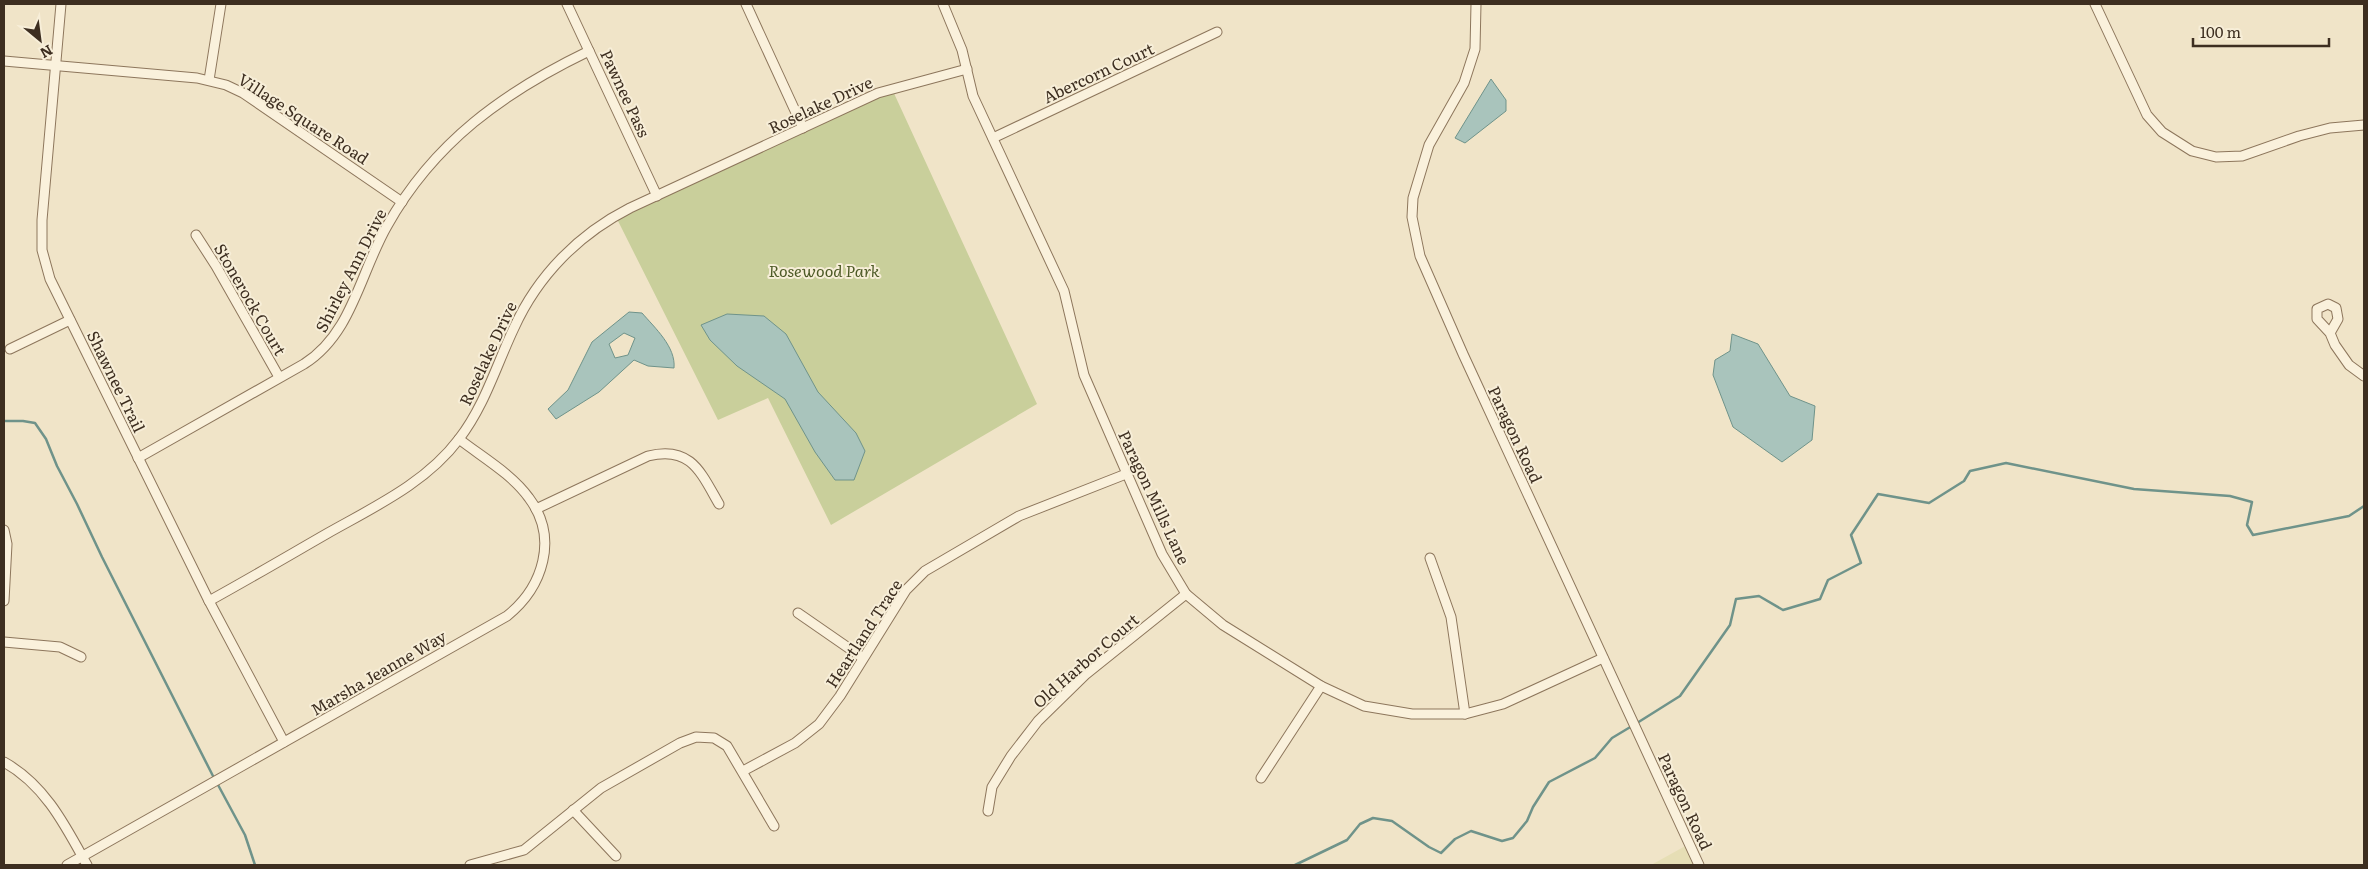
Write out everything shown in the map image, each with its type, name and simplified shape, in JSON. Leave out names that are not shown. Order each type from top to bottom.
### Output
[{"type":"street","name":"Shawnee Trail","points":[[61,4],[41,235],[42,250],[50,279],[209,601],[284,742]]},
{"type":"street","points":[[209,80],[221,4]]},
{"type":"street","name":"Pawnee Pass","points":[[567,4],[657,196]]},
{"type":"street","points":[[746,4],[803,128]]},
{"type":"street","name":"Paragon Road","points":[[1476,4],[1475,49],[1464,83],[1434,135],[1417,181],[1412,211],[1416,241],[1463,354],[1699,865]]},
{"type":"street","points":[[2095,4],[2147,115],[2162,132],[2192,151],[2216,157],[2242,156],[2299,136],[2330,128],[2364,125]]},
{"type":"street","name":"Paragon Mills Lane","points":[[944,6],[962,50],[973,96],[1064,291],[1084,375],[1162,554],[1186,594],[1223,625],[1321,686],[1364,706],[1412,714],[1465,714],[1503,704],[1603,658]]},
{"type":"street","name":"Abercorn Court","points":[[993,138],[1216,32]]},
{"type":"street","name":"Shirley Ann Drive","points":[[138,458],[315,357],[333,339],[342,325],[371,258],[402,202],[435,161],[477,119],[522,86],[589,50]]},
{"type":"street","name":"Village Square Road","points":[[4,61],[209,80],[243,93],[402,202]]},
{"type":"street","name":"Roselake Drive","points":[[209,601],[390,498],[431,469],[459,440],[480,406],[522,310],[548,273],[576,244],[600,225],[657,196],[878,93],[967,69]]},
{"type":"street","name":"Stonerock Court","points":[[196,235],[280,377]]},
{"type":"street","points":[[10,349],[70,320]]},
{"type":"street","points":[[2330,333],[2334,345],[2349,365],[2364,376]]},
{"type":"street","name":"Marsha Jeanne Way","points":[[67,865],[507,616],[517,608],[536,583],[544,559],[544,535],[536,509],[518,486],[459,440]]},
{"type":"street","points":[[536,509],[648,456],[667,453],[676,454],[693,463],[719,504]]},
{"type":"street","name":"Heartland Trace","points":[[743,771],[795,743],[819,724],[830,711],[906,590],[933,564],[1019,516],[1126,474]]},
{"type":"street","points":[[4,530],[7,544],[4,601]]},
{"type":"street","points":[[1430,558],[1452,617],[1465,714]]},
{"type":"street","name":"Old Harbor Court","points":[[988,810],[992,787],[1011,756],[1038,721],[1085,675],[1186,594]]},
{"type":"street","points":[[798,613],[863,658]]},
{"type":"street","points":[[4,642],[60,647],[81,657]]},
{"type":"street","points":[[1261,778],[1321,686]]},
{"type":"street","points":[[470,865],[524,850],[534,844],[601,788],[680,743],[696,737],[706,737],[721,742],[732,752],[774,826]]},
{"type":"street","points":[[4,762],[23,774],[40,789],[87,865]]},
{"type":"street","points":[[573,810],[616,856]]},
{"type":"shaded area","points":[[1689,844],[1699,865],[1651,865]]},
{"type":"green space","name":"Rosewood Park","points":[[892,89],[1037,404],[831,525],[768,398],[718,420],[615,215]]},
{"type":"water","points":[[1491,79],[1506,100],[1506,111],[1465,143],[1455,138]]},
{"type":"water","points":[[629,312],[642,313],[668,345],[674,360],[674,368],[648,366],[634,360],[599,392],[556,419],[548,409],[568,390],[592,342]],"holes":[[[624,333],[635,338],[628,355],[615,358],[609,344]]]},
{"type":"water","points":[[727,314],[764,316],[786,334],[818,392],[856,433],[865,451],[854,480],[835,480],[815,452],[785,399],[737,366],[710,340],[701,325]]},
{"type":"water","points":[[1732,334],[1758,344],[1790,396],[1815,406],[1812,440],[1782,462],[1733,427],[1713,375],[1715,360],[1730,351]]},
{"type":"waterway","points":[[4,421],[35,423],[46,439],[57,466],[102,557],[214,778]]},
{"type":"waterway","points":[[1637,723],[1680,696],[1730,625],[1736,599],[1759,596],[1783,610],[1820,599],[1828,580],[1861,563],[1851,535],[1878,494],[1929,503],[1964,481],[1970,471],[2006,463],[2134,489],[2230,496],[2252,502],[2247,525],[2253,535],[2349,516],[2364,506]]},
{"type":"waterway","points":[[1295,865],[1347,840],[1360,824],[1373,818],[1392,821],[1429,847],[1441,853],[1455,839],[1471,831],[1502,841],[1513,838],[1527,821],[1533,807],[1549,782],[1595,758],[1612,738],[1632,726]]},
{"type":"waterway","points":[[217,783],[245,835],[255,865]]}]
